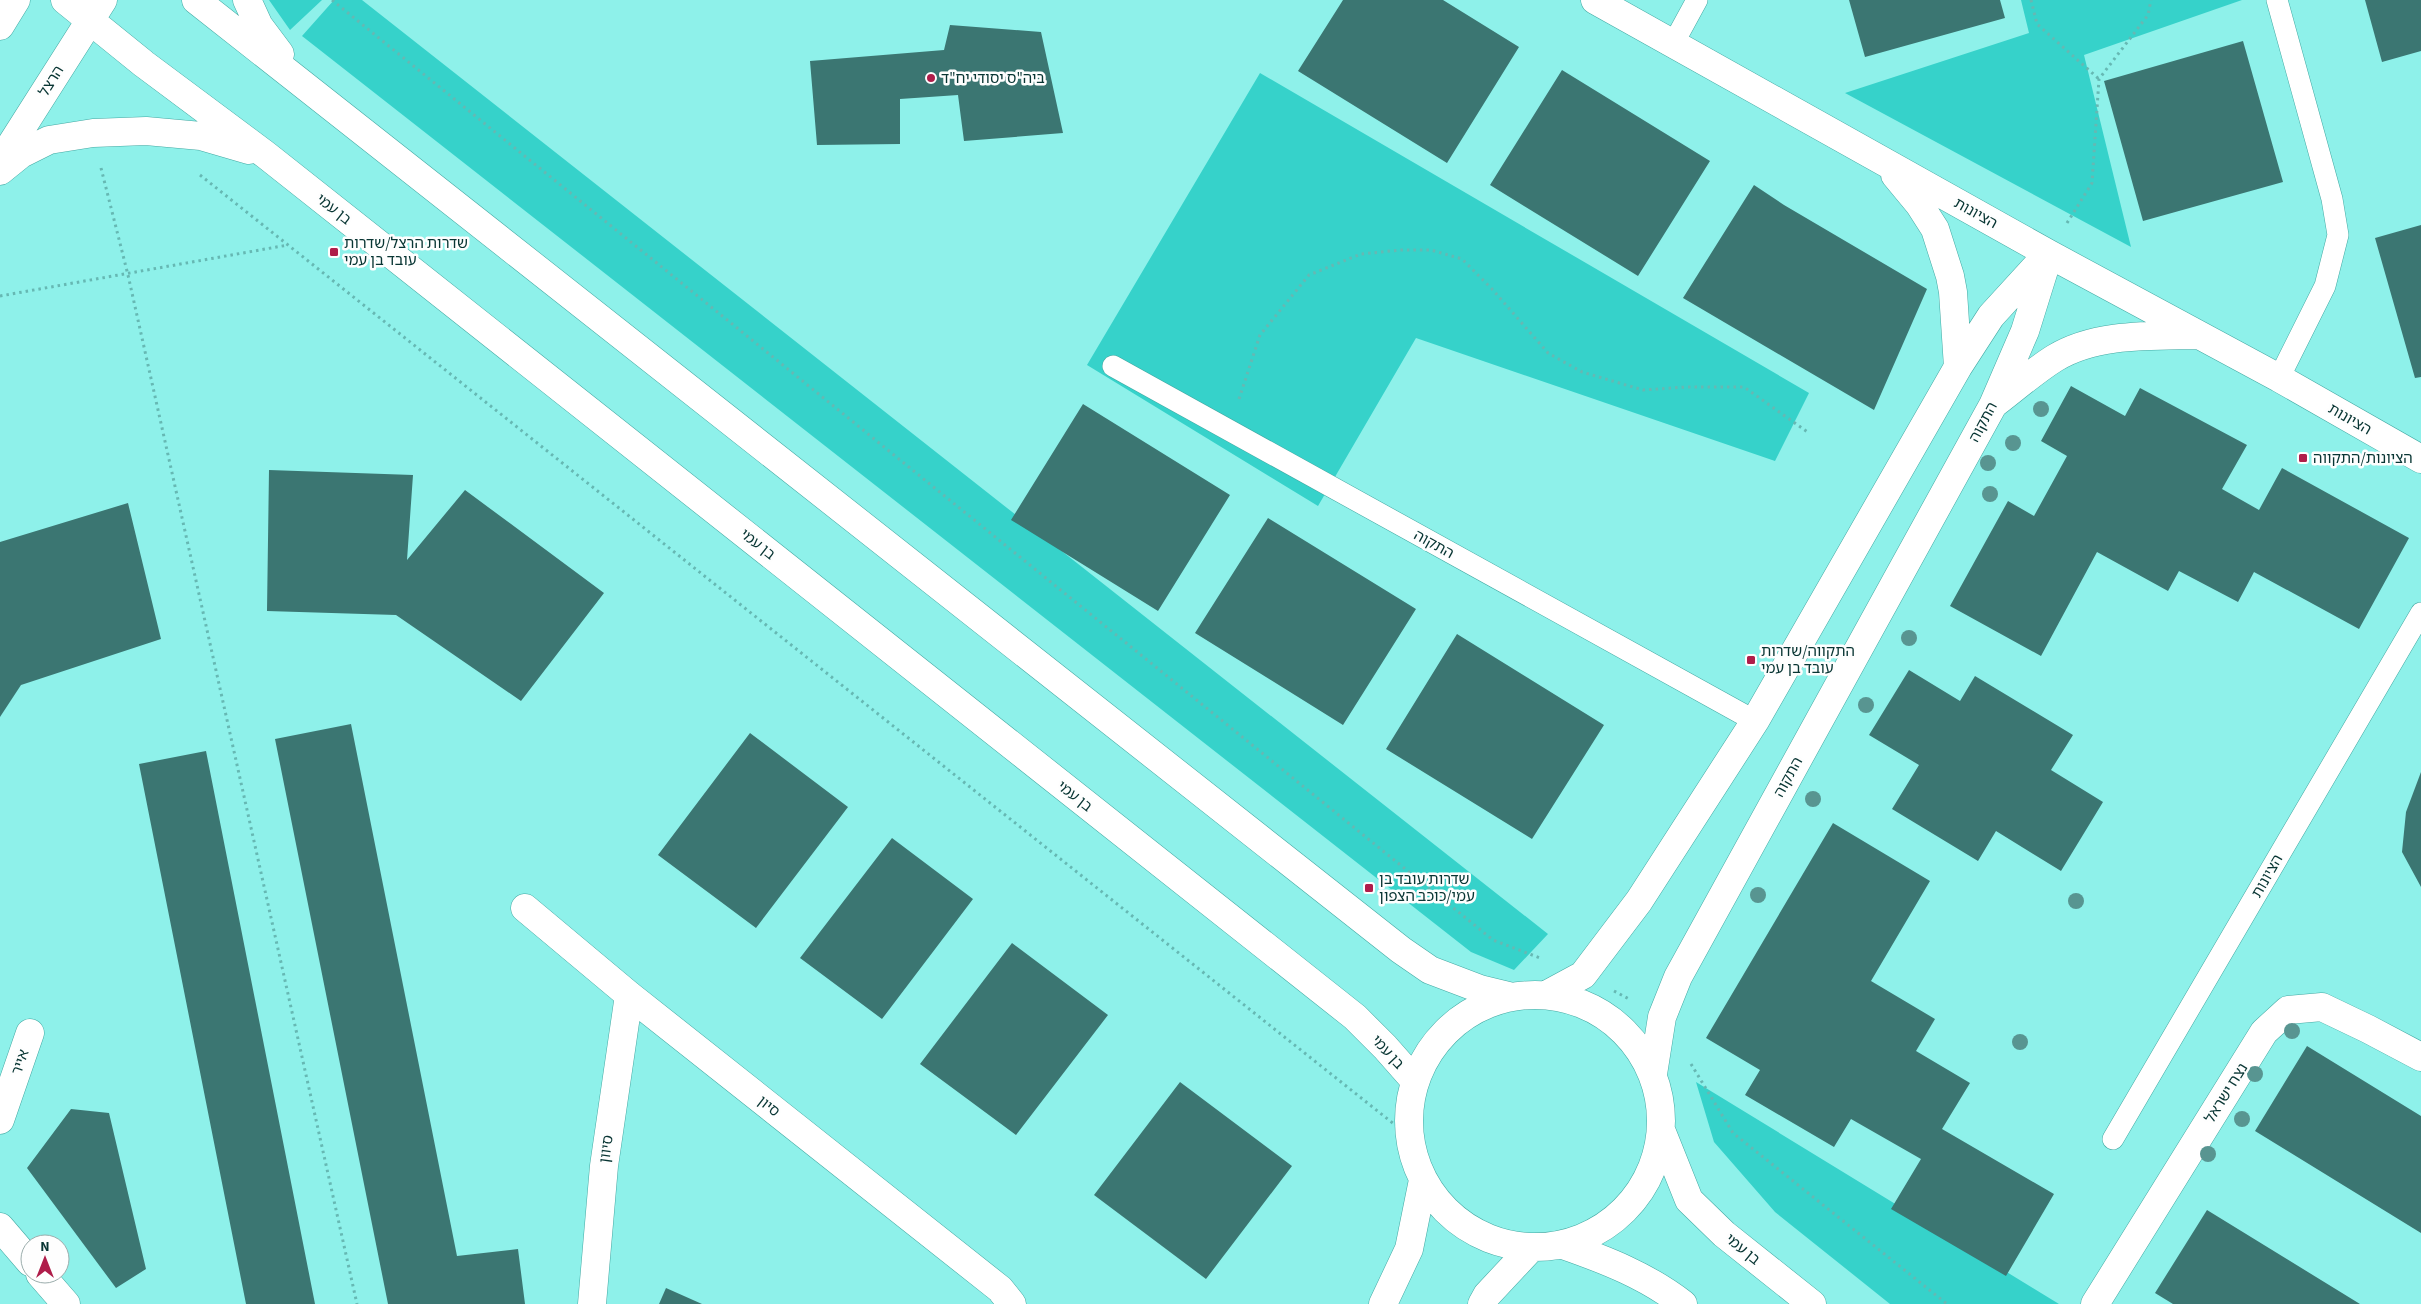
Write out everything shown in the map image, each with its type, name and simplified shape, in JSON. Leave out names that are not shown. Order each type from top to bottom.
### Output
[{"type":"main road","points":[[0,26],[16,0]]},
{"type":"main road","name":"בן עמי","points":[[65,0],[96,10],[144,64],[266,155],[1347,1010],[1386,1047],[1415,1081]]},
{"type":"main road","points":[[196,0],[1402,950],[1430,970],[1480,989],[1513,997]]},
{"type":"main road","points":[[247,0],[259,26],[304,85]]},
{"type":"main road","name":"הציונות","points":[[1594,0],[2049,254],[2279,378],[2421,459]]},
{"type":"main road","name":"הרצל","points":[[0,162],[96,10]]},
{"type":"main road","points":[[0,172],[21,154],[49,140],[93,133],[146,131],[201,136],[266,155]]},
{"type":"main road","points":[[1883,161],[1919,204],[1935,229],[1950,276],[1953,292],[1958,367]]},
{"type":"main road","points":[[1546,995],[1583,974],[1639,901],[1755,721],[1958,367],[1991,316],[2049,254]]},
{"type":"main road","name":"התקוה","points":[[1653,1074],[1662,1017],[1678,977],[1993,405],[2025,331],[2049,254]]},
{"type":"main road","points":[[1993,405],[2056,358],[2086,345],[2139,336],[2199,335]]},
{"type":"main road","name":"סיון","points":[[525,908],[630,995],[1000,1289],[1012,1304]]},
{"type":"main road","name":"סיוון","points":[[592,1304],[604,1166],[630,995]]},
{"type":"main road","points":[[1546,995],[1580,1003],[1610,1020],[1636,1044],[1653,1074],[1660,1102],[1661,1130],[1652,1169],[1632,1203],[1601,1229],[1564,1244],[1531,1248],[1498,1242],[1468,1228],[1442,1208],[1423,1180],[1414,1159],[1409,1136],[1408,1108],[1415,1081],[1430,1051],[1452,1025],[1480,1007],[1513,997],[1546,995]]},
{"type":"main road","name":"נצח ישראל","points":[[2095,1304],[2264,1032],[2288,1010],[2322,1007],[2421,1057]]},
{"type":"main road","name":"אייר","points":[[0,1120],[30,1033]]},
{"type":"main road","name":"בן עמי","points":[[1661,1130],[1689,1200],[1724,1234],[1812,1304]]},
{"type":"main road","points":[[1383,1304],[1409,1249],[1423,1180]]},
{"type":"main road","points":[[0,1227],[20,1250]]},
{"type":"main road","points":[[1564,1244],[1621,1266],[1666,1291],[1683,1304]]},
{"type":"main road","points":[[1482,1304],[1487,1295],[1531,1248]]},
{"type":"main road","points":[[49,1284],[66,1304]]},
{"type":"lane","points":[[1673,44],[1697,0]]},
{"type":"lane","points":[[2277,0],[2332,199],[2338,235],[2325,286],[2279,378]]},
{"type":"lane","name":"התקוה","points":[[1113,366],[1755,721]]},
{"type":"lane","name":"הציונות","points":[[2113,1139],[2421,613]]},
{"type":"path","points":[[332,0],[1493,940],[1583,974],[1662,1017],[1733,1133],[1947,1304]]},
{"type":"path","points":[[2031,0],[2037,24],[2098,79]]},
{"type":"path","points":[[2049,254],[2092,183],[2098,79],[2148,15],[2151,0]]},
{"type":"path","points":[[93,133],[128,275],[357,1304]]},
{"type":"path","points":[[198,173],[1409,1136]]},
{"type":"path","points":[[0,296],[128,275],[288,245]]},
{"type":"path","points":[[1229,430],[1260,335],[1309,275],[1361,254],[1401,250],[1431,250],[1462,259],[1492,289],[1548,353],[1582,372],[1643,390],[1686,387],[1744,387],[1809,433]]},
{"type":"shaded area","points":[[269,0],[322,0],[290,30]]},
{"type":"shaded area","points":[[334,0],[362,0],[1548,934],[1514,970],[1471,952],[302,36]]},
{"type":"shaded area","points":[[2021,0],[2242,0],[2084,55],[2131,247],[1845,93],[2029,33]]},
{"type":"shaded area","points":[[1260,73],[1809,393],[1775,461],[1416,338],[1318,506],[1087,365]]},
{"type":"shaded area","points":[[1696,1082],[2059,1304],[1890,1304],[1775,1212],[1714,1142]]},
{"type":"building","points":[[1343,0],[1443,0],[1519,47],[1447,163],[1298,71]]},
{"type":"building","points":[[1849,0],[2000,0],[2005,18],[1865,57]]},
{"type":"building","points":[[2365,0],[2421,0],[2421,51],[2382,62]]},
{"type":"building","name":"ביה\"ס יסודי יח\"ד","points":[[950,25],[1041,32],[1063,133],[964,141],[958,95],[900,99],[900,144],[817,145],[810,61],[944,50]]},
{"type":"building","points":[[2243,41],[2283,182],[2143,221],[2104,81]]},
{"type":"building","points":[[1562,70],[1710,161],[1638,276],[1490,185]]},
{"type":"building","points":[[1754,185],[1784,205],[1927,289],[1874,410],[1683,298]]},
{"type":"building","points":[[2421,225],[2421,377],[2415,378],[2375,238]]},
{"type":"building","points":[[2071,386],[2125,416],[2140,388],[2247,445],[2222,489],[2259,510],[2282,468],[2409,538],[2359,629],[2254,572],[2238,602],[2179,571],[2168,591],[2097,552],[2041,656],[1950,606],[2008,501],[2034,516],[2067,456],[2041,441]]},
{"type":"building","points":[[1083,404],[1230,495],[1158,611],[1011,520]]},
{"type":"building","points":[[269,470],[413,475],[407,560],[465,490],[604,593],[521,701],[396,615],[267,611]]},
{"type":"building","points":[[128,503],[161,639],[21,685],[0,717],[0,542]]},
{"type":"building","points":[[1268,518],[1416,609],[1343,725],[1195,633]]},
{"type":"building","points":[[1457,634],[1604,725],[1532,839],[1386,749]]},
{"type":"building","points":[[1909,670],[1960,701],[1975,676],[2073,735],[2051,770],[2103,802],[2061,871],[1996,831],[1978,861],[1892,809],[1919,765],[1869,735]]},
{"type":"building","points":[[351,724],[457,1256],[518,1249],[525,1304],[388,1304],[275,739]]},
{"type":"building","points":[[750,733],[848,807],[756,928],[658,855]]},
{"type":"building","points":[[206,751],[315,1304],[246,1304],[139,764]]},
{"type":"building","points":[[2421,772],[2421,887],[2402,852],[2406,812]]},
{"type":"building","points":[[1833,823],[1930,881],[1871,981],[1935,1019],[1916,1051],[1970,1083],[1942,1129],[2054,1194],[2006,1276],[1891,1209],[1921,1159],[1851,1119],[1834,1147],[1745,1095],[1760,1070],[1706,1038]]},
{"type":"building","points":[[892,838],[973,899],[882,1019],[800,958]]},
{"type":"building","points":[[1012,943],[1108,1015],[1016,1135],[920,1064]]},
{"type":"building","points":[[2307,1046],[2421,1116],[2421,1233],[2255,1131]]},
{"type":"building","points":[[1180,1082],[1292,1166],[1206,1279],[1094,1195]]},
{"type":"building","points":[[71,1109],[109,1113],[146,1269],[116,1288],[27,1168]]},
{"type":"building","points":[[2207,1210],[2360,1304],[2173,1304],[2155,1293]]},
{"type":"building","points":[[666,1288],[702,1304],[659,1304]]},
{"type":"place","name":"ביה\"ס יסודי יח\"ד","points":[[931,78]]},
{"type":"place","name":"שדרות הרצל/שדרות עובד בן עמי","points":[[334,252]]},
{"type":"place","name":"הציונות/התקווה","points":[[2303,458]]},
{"type":"place","name":"התקווה/שדרות עובד בן עמי","points":[[1751,660]]},
{"type":"place","name":"שדרות עובד בן עמי/כוכב הצפון","points":[[1369,888]]}]
